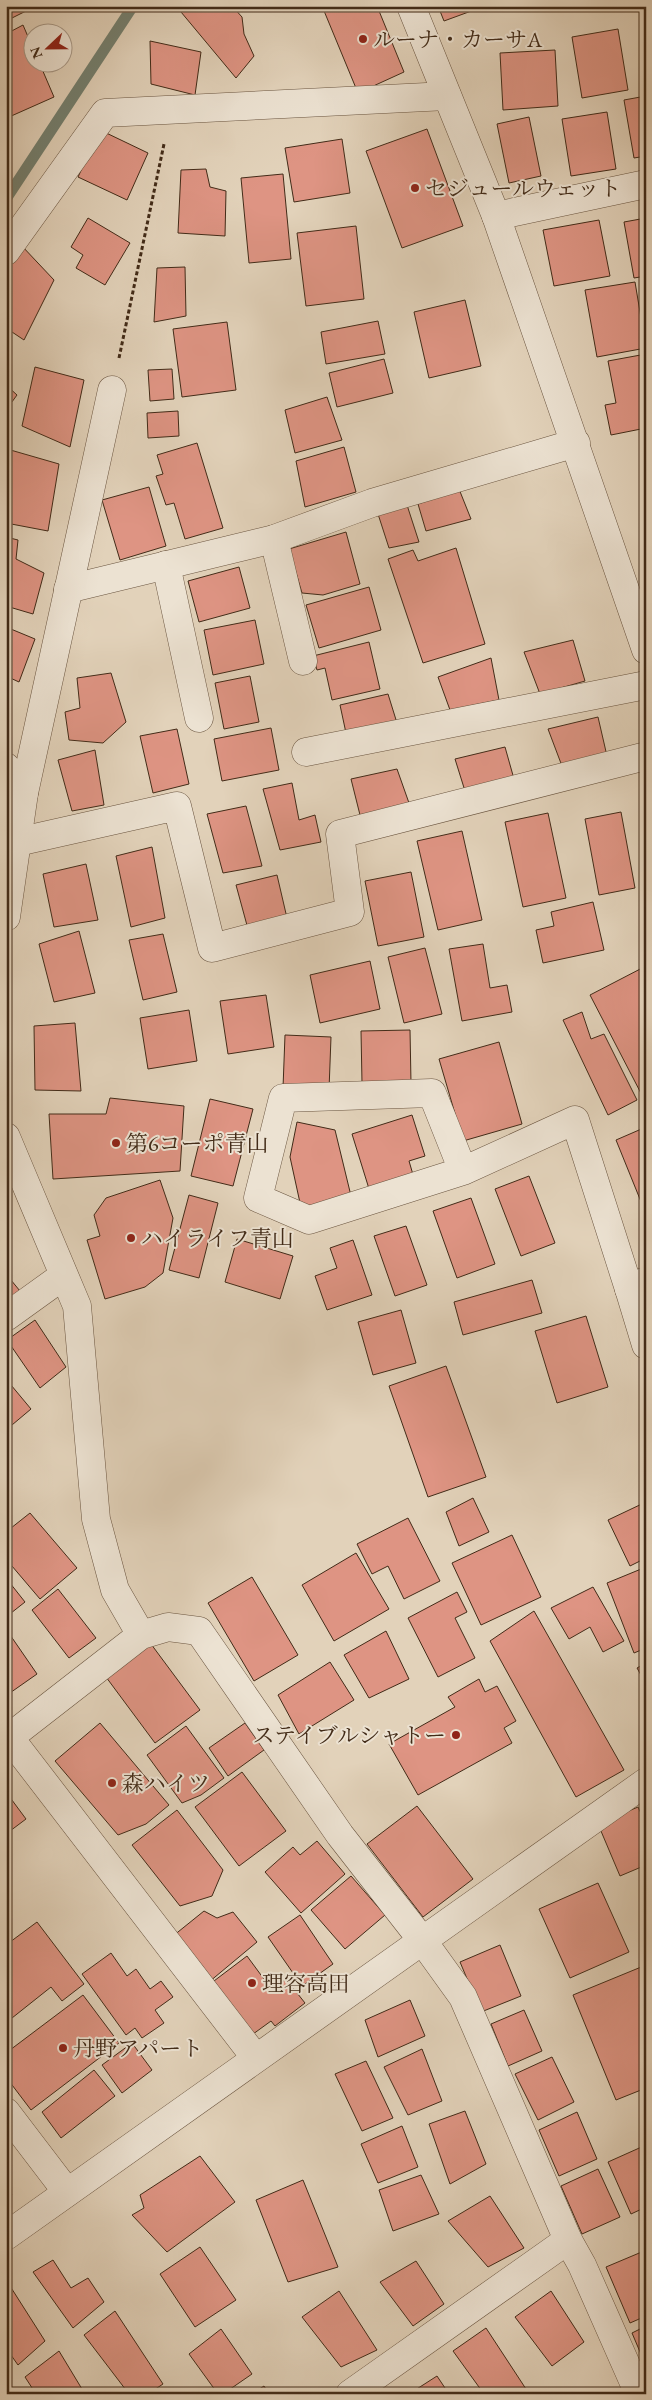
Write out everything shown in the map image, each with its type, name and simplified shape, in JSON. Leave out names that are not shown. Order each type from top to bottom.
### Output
[{"type":"street","points":[[411,6],[496,216],[646,650]]},
{"type":"street","points":[[6,251],[105,113],[447,96]]},
{"type":"street","points":[[496,216],[646,184]]},
{"type":"street","points":[[6,917],[24,793],[112,390]]},
{"type":"street","points":[[68,589],[274,539],[372,503],[576,443]]},
{"type":"street","points":[[274,539],[303,661]]},
{"type":"street","points":[[166,565],[199,718]]},
{"type":"street","points":[[306,752],[646,685]]},
{"type":"street","points":[[17,842],[176,806],[212,948],[350,912],[340,834],[646,756]]},
{"type":"street","points":[[6,767],[24,793]]},
{"type":"street","points":[[463,1171],[432,1093],[283,1098],[258,1198],[309,1220],[463,1171],[575,1120],[637,1285],[646,1345]]},
{"type":"street","points":[[6,1136],[76,1306],[96,1519],[115,1590],[140,1635]]},
{"type":"street","points":[[6,1317],[64,1276]]},
{"type":"street","points":[[255,2057],[7,1737],[140,1635],[168,1627],[200,1631],[340,1835],[422,1940],[463,1997],[568,2240],[582,2265],[639,2394]]},
{"type":"street","points":[[6,2236],[255,2057],[646,1782]]},
{"type":"street","points":[[6,2112],[67,2192]]},
{"type":"street","points":[[350,2394],[568,2240]]},
{"type":"path","points":[[112,390],[171,110]]},
{"type":"building","points":[[6,6],[36,6],[6,21]]},
{"type":"building","points":[[176,6],[232,6],[242,17],[244,34],[254,56],[236,78]]},
{"type":"building","name":"ルーナ・カーサA","points":[[322,6],[377,6],[404,72],[358,93]]},
{"type":"building","points":[[438,6],[485,6],[444,21]]},
{"type":"building","points":[[22,26],[22,72],[43,72],[54,97],[9,117],[6,110],[6,34]]},
{"type":"building","points":[[618,29],[628,90],[582,98],[572,37]]},
{"type":"building","points":[[150,41],[201,52],[195,95],[151,84]]},
{"type":"building","points":[[555,50],[558,106],[503,110],[500,53]]},
{"type":"building","points":[[646,96],[646,156],[634,158],[624,100]]},
{"type":"building","points":[[607,112],[616,169],[571,176],[562,119]]},
{"type":"building","points":[[529,117],[541,176],[509,183],[497,124]]},
{"type":"building","name":"セジュールウェット","points":[[427,129],[463,226],[402,248],[366,151]]},
{"type":"building","points":[[100,130],[148,153],[127,200],[78,177]]},
{"type":"building","points":[[342,139],[350,193],[294,202],[285,148]]},
{"type":"building","points":[[206,169],[210,187],[226,191],[225,236],[178,233],[181,170]]},
{"type":"building","points":[[283,174],[291,259],[249,263],[241,178]]},
{"type":"building","points":[[88,218],[130,243],[105,285],[76,268],[83,255],[71,247]]},
{"type":"building","points":[[646,218],[646,276],[634,278],[624,222]]},
{"type":"building","points":[[599,220],[610,276],[554,286],[543,230]]},
{"type":"building","points":[[356,226],[364,299],[306,306],[297,233]]},
{"type":"building","points":[[21,245],[54,280],[24,340],[6,328],[6,270]]},
{"type":"building","points":[[185,267],[186,316],[154,322],[157,268]]},
{"type":"building","points":[[635,282],[646,348],[597,357],[585,290]]},
{"type":"building","points":[[465,300],[481,366],[429,378],[414,312]]},
{"type":"building","points":[[378,321],[385,354],[326,364],[321,332]]},
{"type":"building","points":[[227,322],[236,390],[182,397],[173,329]]},
{"type":"building","points":[[646,354],[646,428],[611,435],[605,405],[616,403],[608,361]]},
{"type":"building","points":[[384,359],[393,393],[337,407],[329,373]]},
{"type":"building","points":[[35,367],[84,380],[70,447],[22,426]]},
{"type":"building","points":[[172,369],[174,399],[150,401],[148,370]]},
{"type":"building","points":[[6,385],[17,395],[6,410]]},
{"type":"building","points":[[327,397],[342,440],[295,453],[285,410]]},
{"type":"building","points":[[178,411],[179,436],[148,438],[147,413]]},
{"type":"building","points":[[197,443],[223,528],[185,539],[174,503],[166,505],[156,476],[163,474],[157,455]]},
{"type":"building","points":[[344,447],[356,492],[305,507],[296,461]]},
{"type":"building","points":[[7,449],[59,464],[48,531],[6,523]]},
{"type":"building","points":[[149,487],[166,546],[120,560],[102,500]]},
{"type":"building","points":[[459,489],[471,519],[426,531],[418,504]]},
{"type":"building","points":[[407,505],[419,542],[389,548],[378,514]]},
{"type":"building","points":[[346,532],[360,584],[323,595],[302,593],[289,549]]},
{"type":"building","points":[[6,537],[18,540],[16,559],[44,573],[33,614],[6,606]]},
{"type":"building","points":[[456,548],[485,644],[423,663],[388,559],[413,550],[418,561]]},
{"type":"building","points":[[239,567],[250,608],[199,622],[188,581]]},
{"type":"building","points":[[369,587],[381,630],[319,648],[306,605]]},
{"type":"building","points":[[255,620],[264,664],[213,675],[204,630]]},
{"type":"building","points":[[6,627],[35,639],[19,682],[6,676]]},
{"type":"building","points":[[573,640],[585,681],[540,694],[524,652]]},
{"type":"building","points":[[369,642],[380,689],[332,700],[325,668],[317,670],[313,656]]},
{"type":"building","points":[[491,658],[499,700],[450,710],[438,677]]},
{"type":"building","points":[[111,673],[126,722],[103,743],[69,740],[65,712],[80,708],[77,678]]},
{"type":"building","points":[[250,676],[259,722],[224,729],[215,683]]},
{"type":"building","points":[[388,694],[397,723],[346,733],[340,705]]},
{"type":"building","points":[[598,717],[607,756],[562,766],[548,729]]},
{"type":"building","points":[[271,728],[279,770],[222,781],[214,739]]},
{"type":"building","points":[[177,729],[189,784],[153,793],[140,736]]},
{"type":"building","points":[[505,747],[514,779],[465,791],[455,759]]},
{"type":"building","points":[[95,750],[104,805],[72,811],[58,760]]},
{"type":"building","points":[[397,769],[409,803],[360,815],[351,779]]},
{"type":"building","points":[[292,783],[299,820],[315,815],[321,842],[280,850],[263,789]]},
{"type":"building","points":[[246,806],[262,866],[223,873],[207,814]]},
{"type":"building","points":[[621,812],[635,888],[599,895],[585,819]]},
{"type":"building","points":[[548,813],[566,898],[523,907],[505,822]]},
{"type":"building","points":[[462,831],[482,920],[438,930],[417,841]]},
{"type":"building","points":[[152,847],[165,918],[131,927],[116,856]]},
{"type":"building","points":[[86,864],[98,920],[54,927],[43,874]]},
{"type":"building","points":[[411,872],[424,937],[378,946],[365,881]]},
{"type":"building","points":[[277,875],[287,918],[248,929],[236,885]]},
{"type":"building","points":[[593,902],[604,950],[543,963],[536,930],[554,926],[551,912]]},
{"type":"building","points":[[79,931],[95,993],[54,1002],[39,944]]},
{"type":"building","points":[[163,934],[177,992],[143,1000],[129,940]]},
{"type":"building","points":[[483,944],[490,988],[507,985],[512,1012],[462,1021],[449,949]]},
{"type":"building","points":[[425,948],[442,1014],[404,1023],[388,957]]},
{"type":"building","points":[[370,961],[380,1009],[320,1023],[310,975]]},
{"type":"building","points":[[646,966],[646,1100],[645,1101],[590,995]]},
{"type":"building","points":[[266,995],[274,1047],[228,1054],[220,1001]]},
{"type":"building","points":[[189,1010],[197,1061],[148,1069],[140,1018]]},
{"type":"building","points":[[582,1012],[591,1039],[604,1034],[637,1100],[608,1115],[563,1020]]},
{"type":"building","points":[[75,1023],[81,1091],[35,1090],[34,1026]]},
{"type":"building","points":[[410,1030],[411,1083],[362,1083],[361,1031]]},
{"type":"building","points":[[285,1035],[331,1037],[329,1090],[283,1088]]},
{"type":"building","points":[[499,1042],[522,1124],[463,1141],[439,1059]]},
{"type":"building","name":"第6コーポ青山","points":[[110,1098],[184,1106],[180,1171],[53,1179],[49,1114],[106,1114]]},
{"type":"building","points":[[210,1099],[253,1109],[233,1186],[191,1176]]},
{"type":"building","points":[[412,1115],[425,1156],[409,1161],[414,1178],[370,1192],[352,1134]]},
{"type":"building","points":[[297,1122],[335,1130],[352,1200],[302,1212],[290,1157]]},
{"type":"building","points":[[646,1127],[646,1214],[616,1140]]},
{"type":"building","points":[[529,1176],[555,1243],[521,1256],[495,1189]]},
{"type":"building","name":"ハイライフ青山","points":[[160,1180],[173,1218],[163,1273],[145,1287],[105,1299],[87,1240],[100,1236],[94,1215],[106,1198]]},
{"type":"building","points":[[189,1195],[218,1203],[199,1278],[169,1270]]},
{"type":"building","points":[[471,1198],[495,1264],[457,1278],[433,1211]]},
{"type":"building","points":[[406,1226],[427,1285],[395,1296],[374,1236]]},
{"type":"building","points":[[237,1239],[293,1256],[280,1299],[225,1282]]},
{"type":"building","points":[[353,1240],[372,1295],[327,1310],[315,1276],[337,1268],[330,1248]]},
{"type":"building","points":[[6,1274],[20,1291],[6,1301]]},
{"type":"building","points":[[532,1280],[542,1313],[463,1335],[454,1302]]},
{"type":"building","points":[[401,1310],[416,1363],[373,1375],[358,1322]]},
{"type":"building","points":[[586,1316],[608,1387],[557,1403],[535,1331]]},
{"type":"building","points":[[35,1320],[66,1367],[40,1388],[7,1340]]},
{"type":"building","points":[[446,1366],[486,1477],[428,1497],[389,1386]]},
{"type":"building","points":[[6,1379],[31,1409],[6,1430]]},
{"type":"building","points":[[473,1498],[489,1532],[459,1546],[446,1512]]},
{"type":"building","points":[[646,1502],[646,1558],[630,1566],[608,1520]]},
{"type":"building","points":[[30,1513],[77,1568],[40,1599],[6,1559],[6,1532]]},
{"type":"building","points":[[408,1518],[440,1581],[404,1599],[388,1566],[372,1574],[357,1544]]},
{"type":"building","points":[[512,1535],[541,1597],[481,1625],[452,1563]]},
{"type":"building","points":[[356,1553],[389,1609],[334,1641],[302,1585]]},
{"type":"building","points":[[646,1567],[646,1648],[634,1653],[607,1583]]},
{"type":"building","points":[[252,1577],[298,1655],[254,1681],[208,1603]]},
{"type":"building","points":[[6,1578],[25,1602],[6,1617]]},
{"type":"building","points":[[593,1587],[624,1641],[603,1652],[590,1627],[569,1639],[551,1608]]},
{"type":"building","points":[[58,1589],[96,1638],[69,1658],[32,1610]]},
{"type":"building","points":[[457,1592],[467,1612],[455,1618],[475,1658],[438,1677],[408,1618]]},
{"type":"building","points":[[534,1611],[624,1770],[576,1797],[490,1641]]},
{"type":"building","points":[[6,1629],[37,1674],[7,1695],[6,1695]]},
{"type":"building","points":[[386,1631],[409,1679],[369,1698],[344,1655]]},
{"type":"building","points":[[151,1644],[200,1710],[155,1743],[106,1677]]},
{"type":"building","points":[[330,1662],[354,1700],[299,1734],[278,1695]]},
{"type":"building","points":[[646,1663],[646,1684],[637,1668]]},
{"type":"building","name":"ステイブルシャトー","points":[[479,1679],[485,1692],[497,1686],[516,1721],[504,1728],[512,1743],[418,1795],[389,1744],[455,1707],[448,1697]]},
{"type":"building","name":"森ハイツ","points":[[100,1723],[169,1805],[146,1824],[118,1835],[55,1761]]},
{"type":"building","points":[[245,1723],[264,1750],[228,1776],[209,1748]]},
{"type":"building","points":[[186,1726],[224,1778],[201,1795],[182,1803],[147,1755]]},
{"type":"building","points":[[242,1772],[286,1831],[239,1866],[195,1807]]},
{"type":"building","points":[[6,1792],[26,1819],[6,1834]]},
{"type":"building","points":[[417,1806],[473,1879],[423,1917],[367,1844]]},
{"type":"building","points":[[638,1807],[646,1824],[646,1865],[620,1876],[598,1824]]},
{"type":"building","points":[[177,1810],[223,1870],[212,1896],[180,1906],[132,1845]]},
{"type":"building","points":[[317,1841],[345,1874],[301,1913],[265,1872],[293,1847],[300,1855]]},
{"type":"building","points":[[351,1876],[385,1915],[345,1949],[311,1910]]},
{"type":"building","points":[[598,1883],[629,1952],[570,1978],[539,1909]]},
{"type":"building","points":[[204,1911],[217,1918],[233,1912],[257,1942],[209,1982],[173,1936]]},
{"type":"building","points":[[300,1915],[333,1964],[302,1986],[268,1937]]},
{"type":"building","points":[[37,1922],[84,1984],[62,2001],[51,1987],[12,2018],[6,2010],[6,1945]]},
{"type":"building","points":[[500,1945],[521,1996],[481,2012],[460,1962]]},
{"type":"building","points":[[111,1953],[127,1976],[136,1969],[150,1989],[161,1981],[173,1997],[155,2010],[164,2023],[142,2038],[135,2028],[126,2035],[82,1974]]},
{"type":"building","points":[[247,1956],[272,1990],[286,1979],[305,2003],[275,2026],[271,2021],[249,2037],[210,1984]]},
{"type":"building","points":[[646,1965],[646,2088],[616,2100],[573,1995]]},
{"type":"building","name":"丹野アパート","points":[[83,1995],[119,2043],[31,2110],[6,2077],[6,2053]]},
{"type":"building","points":[[410,2000],[425,2036],[378,2057],[365,2020]]},
{"type":"building","points":[[524,2010],[542,2051],[508,2066],[491,2024]]},
{"type":"building","points":[[132,2043],[152,2070],[122,2093],[102,2065]]},
{"type":"building","points":[[422,2049],[442,2101],[408,2115],[384,2067]]},
{"type":"building","points":[[552,2057],[574,2102],[538,2120],[515,2074]]},
{"type":"building","points":[[366,2061],[393,2118],[362,2131],[335,2074]]},
{"type":"building","points":[[94,2070],[115,2096],[61,2138],[42,2112]]},
{"type":"building","points":[[465,2111],[486,2164],[450,2184],[429,2124]]},
{"type":"building","points":[[577,2112],[597,2159],[559,2176],[539,2130]]},
{"type":"building","points":[[402,2126],[418,2167],[378,2183],[361,2144]]},
{"type":"building","points":[[646,2145],[646,2207],[631,2214],[608,2162]]},
{"type":"building","points":[[200,2156],[235,2202],[167,2252],[132,2215],[144,2208],[140,2195]]},
{"type":"building","points":[[598,2169],[620,2217],[582,2234],[561,2186]]},
{"type":"building","points":[[421,2175],[439,2214],[393,2231],[379,2190]]},
{"type":"building","points":[[303,2180],[338,2267],[288,2282],[256,2200]]},
{"type":"building","points":[[6,2187],[12,2195],[6,2199]]},
{"type":"building","points":[[490,2196],[524,2248],[488,2267],[448,2221]]},
{"type":"building","points":[[200,2247],[236,2300],[195,2327],[160,2274]]},
{"type":"building","points":[[644,2251],[646,2256],[646,2316],[630,2323],[606,2267]]},
{"type":"building","points":[[53,2260],[71,2288],[88,2278],[104,2302],[73,2328],[33,2272]]},
{"type":"building","points":[[416,2261],[444,2304],[413,2326],[380,2282]]},
{"type":"building","points":[[10,2286],[45,2341],[18,2365],[6,2348],[6,2288]]},
{"type":"building","points":[[339,2291],[377,2350],[341,2367],[302,2317]]},
{"type":"building","points":[[551,2291],[584,2342],[552,2366],[515,2317]]},
{"type":"building","points":[[115,2311],[163,2384],[148,2394],[129,2394],[84,2335]]},
{"type":"building","points":[[646,2326],[646,2366],[632,2333]]},
{"type":"building","points":[[486,2328],[526,2389],[519,2394],[484,2394],[453,2351]]},
{"type":"building","points":[[221,2329],[252,2374],[223,2394],[218,2394],[189,2354]]},
{"type":"building","points":[[59,2351],[85,2394],[36,2394],[25,2377]]},
{"type":"building","points":[[437,2376],[449,2394],[409,2394]]},
{"type":"building","points":[[264,2386],[269,2394],[252,2394]]},
{"type":"waterway","points":[[6,199],[133,6]]},
{"type":"place","name":"ルーナ・カーサA","points":[[363,39]]},
{"type":"place","name":"セジュールウェット","points":[[415,188]]},
{"type":"place","name":"第6コーポ青山","points":[[116,1143]]},
{"type":"place","name":"ハイライフ青山","points":[[131,1238]]},
{"type":"place","name":"ステイブルシャトー","points":[[456,1735]]},
{"type":"place","name":"森ハイツ","points":[[112,1783]]},
{"type":"place","name":"理容高田","points":[[252,1983]]},
{"type":"place","name":"丹野アパート","points":[[63,2048]]}]
